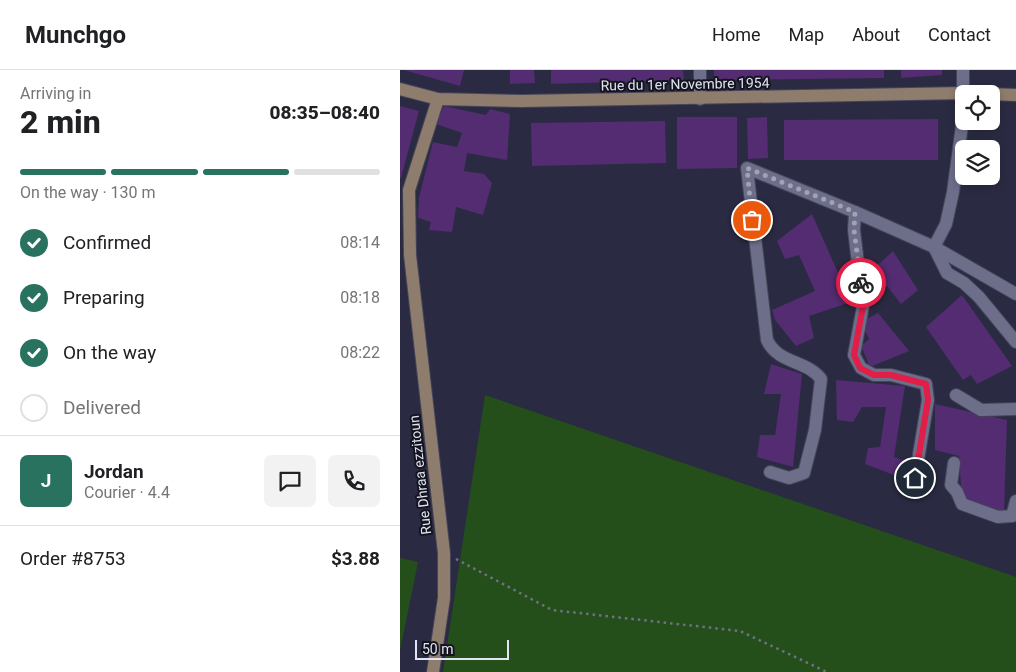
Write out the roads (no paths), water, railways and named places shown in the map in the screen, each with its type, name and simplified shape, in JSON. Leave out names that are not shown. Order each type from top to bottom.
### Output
[{"type":"main road","name":"Rue du 1er Novembre 1954","points":[[400,89],[438,99],[522,101],[955,93]]},
{"type":"main road","name":"Rue du 1er Novembre 1954","points":[[1002,94],[1016,90]]},
{"type":"main road","name":"Rue du 1er Novembre 1954","points":[[1002,94],[1016,94]]},
{"type":"main road","name":"Rue Dhraa ezzitoun","points":[[433,672],[444,598],[444,553],[404,189],[438,99]]},
{"type":"street","points":[[700,70],[700,99]]},
{"type":"street","points":[[963,70],[964,85]]},
{"type":"street","points":[[934,248],[946,224],[961,130]]},
{"type":"street","points":[[770,472],[789,478],[804,473],[815,430],[821,379],[814,370],[793,363],[772,350],[767,340],[747,168],[855,212],[934,248],[1016,294]]},
{"type":"street","points":[[855,212],[854,230],[863,306],[854,355],[860,368],[874,375],[891,375],[926,384],[928,400],[915,478]]},
{"type":"street","points":[[934,248],[947,273],[964,283],[979,297],[1016,342]]},
{"type":"street","points":[[956,395],[980,410],[1016,409]]},
{"type":"street","points":[[954,462],[950,485],[957,492],[962,504],[998,517],[1012,516],[1016,501]]}]
